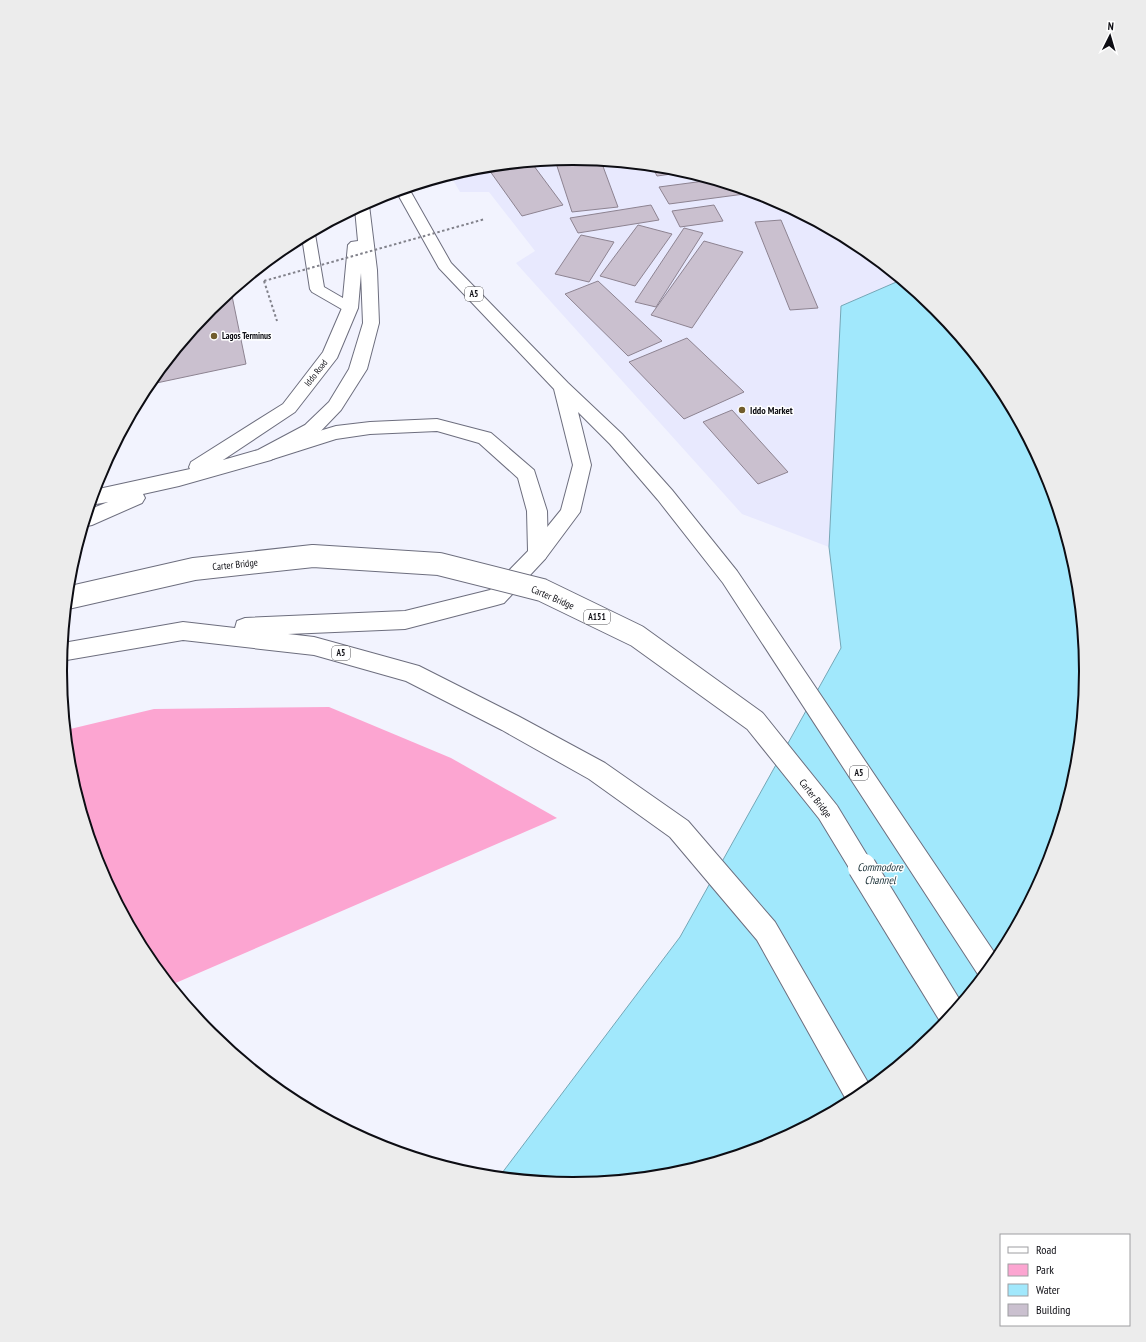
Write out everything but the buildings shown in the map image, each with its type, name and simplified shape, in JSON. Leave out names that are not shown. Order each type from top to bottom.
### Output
[{"type":"main road","name":"A5","points":[[405,194],[445,264],[562,387],[616,439],[664,495],[730,577],[985,964]]},
{"type":"main road","points":[[264,455],[311,430],[335,406],[358,369],[371,323],[369,270],[363,211]]},
{"type":"main road","name":"Iddo Road","points":[[179,479],[289,408],[330,354],[350,308],[358,213]]},
{"type":"main road","points":[[183,631],[296,624],[405,620],[497,597],[538,553],[570,512],[582,465],[562,387]]},
{"type":"main road","points":[[98,497],[179,479],[336,433],[370,428],[437,426],[485,438],[527,475],[537,511],[538,553]]},
{"type":"main road","points":[[91,517],[179,479]]},
{"type":"main road","name":"Carter Bridge","points":[[73,597],[194,569],[313,556],[439,564],[542,590],[637,636],[754,721],[828,812],[949,1009]]},
{"type":"main road","name":"A5","points":[[68,651],[183,631],[314,646],[411,673],[510,723],[597,771],[679,829],[766,931],[857,1090]]},
{"type":"lane","points":[[309,240],[316,289],[350,308]]},
{"type":"path","points":[[277,321],[264,282],[484,219]]},
{"type":"shaded area","name":"Iddo Market","points":[[540,166],[606,166],[639,169],[672,175],[704,182],[736,192],[797,217],[854,250],[896,282],[841,306],[829,547],[742,514],[516,263],[535,251],[489,192],[460,192],[453,180],[507,169]]},
{"type":"green space","points":[[329,707],[451,758],[557,818],[175,983],[152,952],[135,924],[119,895],[106,865],[84,802],[70,729],[154,709]]},
{"type":"water","name":"Commodore Channel","points":[[896,282],[931,313],[953,337],[994,390],[1027,447],[1052,508],[1062,540],[1075,605],[1079,671],[1078,704],[1075,737],[1062,802],[1040,865],[1027,895],[994,952],[953,1005],[931,1029],[907,1051],[854,1092],[826,1109],[797,1125],[736,1150],[704,1160],[672,1167],[639,1173],[606,1176],[540,1176],[503,1172],[680,937],[841,648],[829,547],[841,306]]},
{"type":"place","name":"Lagos Terminus","points":[[214,336]]},
{"type":"place","name":"Iddo Market","points":[[742,410]]}]
